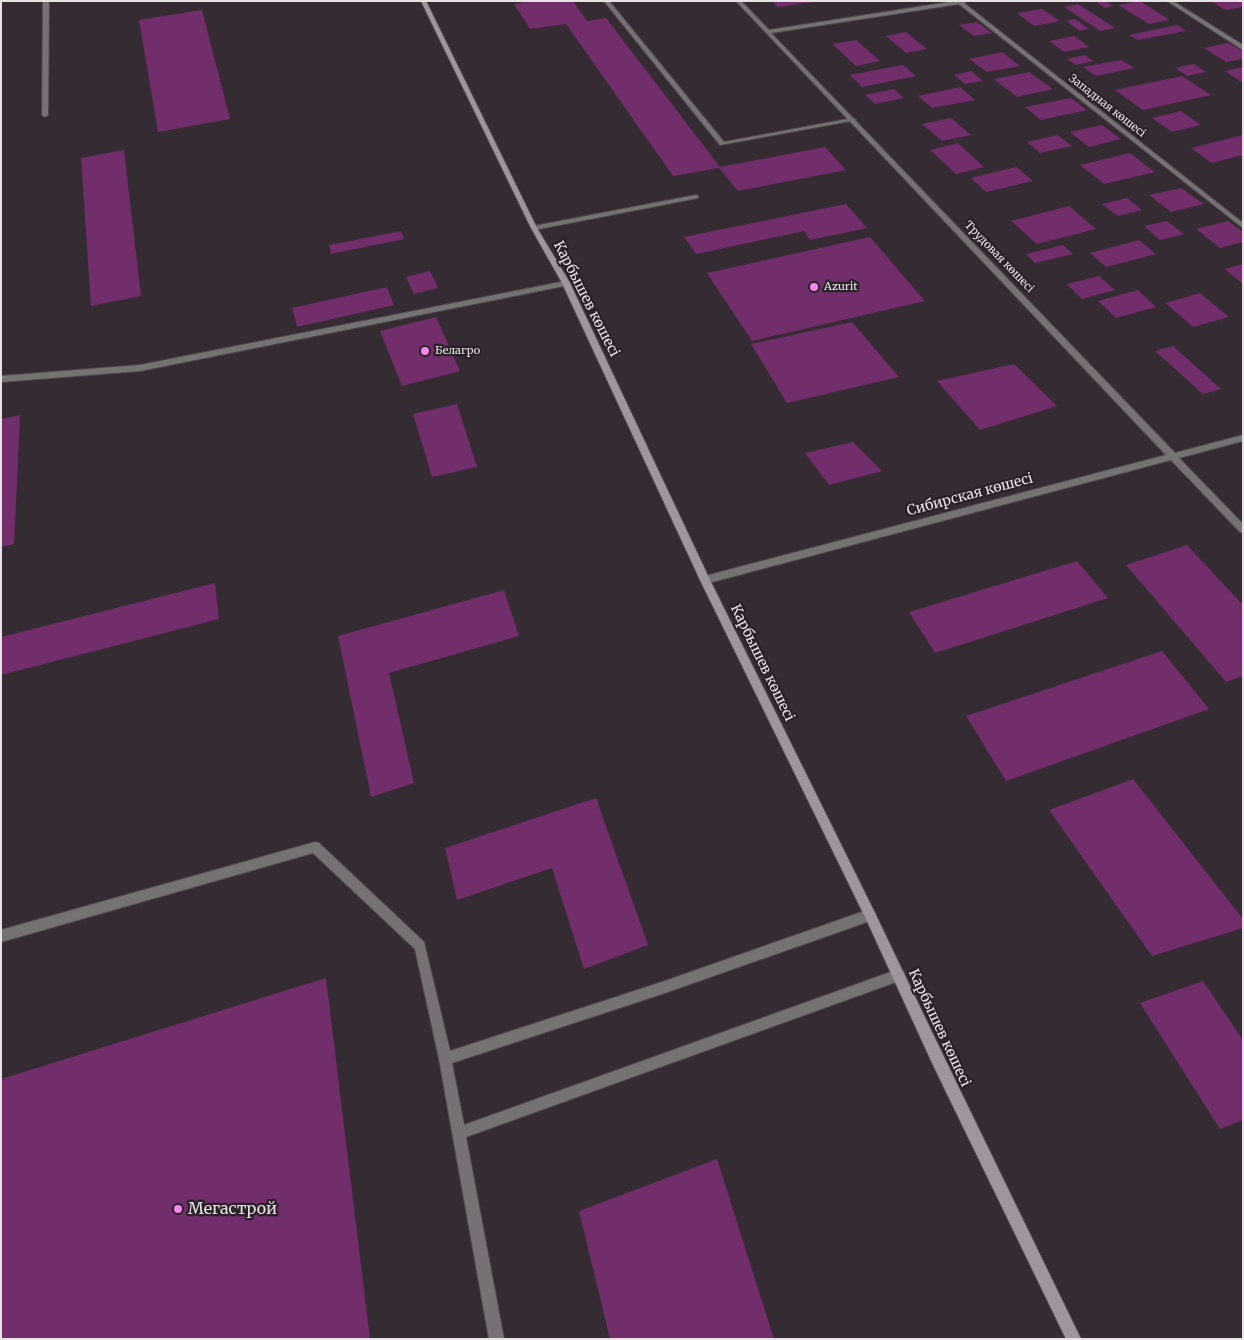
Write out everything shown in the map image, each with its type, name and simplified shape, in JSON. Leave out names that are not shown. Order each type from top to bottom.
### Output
[{"type":"main road","name":"Карбышев көшесі","points":[[424,1],[534,228],[566,283],[705,580],[870,914],[1074,1339]]},
{"type":"street","points":[[45,115],[46,1]]},
{"type":"street","points":[[606,1],[722,144],[853,120]]},
{"type":"street","name":"Трудовая көшесі","points":[[738,1],[1243,530]]},
{"type":"street","points":[[767,32],[969,1]]},
{"type":"street","points":[[1169,1],[1243,48]]},
{"type":"street","name":"Западная көшесі","points":[[959,2],[1243,226]]},
{"type":"street","points":[[534,228],[696,197]]},
{"type":"street","points":[[1,379],[140,368],[566,283]]},
{"type":"street","name":"Сибирская көшесі","points":[[705,580],[1243,438]]},
{"type":"street","points":[[1,936],[315,847],[420,946],[445,1059],[497,1339]]},
{"type":"street","points":[[445,1059],[662,988],[870,914]]},
{"type":"street","points":[[459,1133],[899,976]]},
{"type":"building","points":[[531,1],[573,1],[587,21],[606,18],[720,167],[825,147],[846,170],[738,191],[719,168],[673,176],[566,24],[530,29],[514,4]]},
{"type":"building","points":[[772,1],[812,1],[812,2],[778,7]]},
{"type":"building","points":[[1095,1],[1105,1],[1113,6],[1105,8]]},
{"type":"building","points":[[1140,1],[1170,20],[1149,24],[1118,5]]},
{"type":"building","points":[[1210,1],[1240,1],[1243,3],[1243,7],[1226,10]]},
{"type":"building","points":[[1078,4],[1115,28],[1100,31],[1064,7]]},
{"type":"building","points":[[1042,9],[1060,21],[1034,26],[1017,13]]},
{"type":"building","points":[[202,10],[230,119],[158,132],[139,20]]},
{"type":"building","points":[[1075,19],[1089,29],[1080,31],[1066,21]]},
{"type":"building","points":[[977,22],[992,33],[974,36],[959,25]]},
{"type":"building","points":[[1177,25],[1186,31],[1138,40],[1129,35]]},
{"type":"building","points":[[906,32],[927,49],[906,53],[886,36]]},
{"type":"building","points":[[1074,36],[1089,47],[1064,52],[1049,41]]},
{"type":"building","points":[[856,40],[880,61],[856,66],[832,44]]},
{"type":"building","points":[[1228,43],[1243,51],[1243,59],[1226,62],[1204,48]]},
{"type":"building","points":[[1002,52],[1020,66],[987,72],[969,59]]},
{"type":"building","points":[[1085,55],[1093,61],[1076,65],[1067,59]]},
{"type":"building","points":[[1121,60],[1134,68],[1096,76],[1083,67]]},
{"type":"building","points":[[1194,64],[1206,72],[1187,76],[1175,68]]},
{"type":"building","points":[[903,65],[916,76],[862,87],[850,75]]},
{"type":"building","points":[[1243,67],[1243,83],[1225,71]]},
{"type":"building","points":[[971,71],[983,81],[965,84],[954,75]]},
{"type":"building","points":[[1029,72],[1053,89],[1017,97],[994,79]]},
{"type":"building","points":[[1182,76],[1211,95],[1143,110],[1115,90]]},
{"type":"building","points":[[960,87],[975,100],[932,108],[918,96]]},
{"type":"building","points":[[894,89],[904,98],[875,104],[865,95]]},
{"type":"building","points":[[1071,98],[1087,110],[1041,120],[1025,107]]},
{"type":"building","points":[[1181,111],[1201,125],[1172,132],[1152,118]]},
{"type":"building","points":[[951,118],[971,135],[942,141],[922,124]]},
{"type":"building","points":[[1102,125],[1121,139],[1089,147],[1070,132]]},
{"type":"building","points":[[1058,135],[1072,146],[1040,153],[1027,142]]},
{"type":"building","points":[[1243,135],[1243,155],[1212,163],[1191,148]]},
{"type":"building","points":[[958,143],[984,167],[956,174],[930,150]]},
{"type":"building","points":[[124,150],[141,296],[91,306],[81,158]]},
{"type":"building","points":[[1130,153],[1155,172],[1104,184],[1080,165]]},
{"type":"building","points":[[1016,167],[1033,181],[986,192],[971,178]]},
{"type":"building","points":[[1181,188],[1204,204],[1171,212],[1149,195]]},
{"type":"building","points":[[1127,198],[1142,210],[1118,216],[1102,204]]},
{"type":"building","points":[[846,204],[867,228],[810,240],[804,231],[696,254],[684,237]]},
{"type":"building","points":[[1069,206],[1096,229],[1037,244],[1011,221]]},
{"type":"building","points":[[1167,221],[1184,234],[1160,240],[1144,226]]},
{"type":"building","points":[[1228,221],[1243,232],[1243,242],[1220,248],[1196,229]]},
{"type":"building","points":[[401,231],[404,239],[331,254],[329,245]]},
{"type":"building","name":"Azurit","points":[[870,237],[925,301],[752,341],[707,273]]},
{"type":"building","points":[[1139,240],[1156,254],[1106,267],[1090,253]]},
{"type":"building","points":[[1063,245],[1073,254],[1035,263],[1026,254]]},
{"type":"building","points":[[1243,264],[1243,284],[1224,269]]},
{"type":"building","points":[[430,271],[438,288],[414,294],[406,277]]},
{"type":"building","points":[[1099,276],[1115,290],[1082,299],[1067,284]]},
{"type":"building","points":[[387,287],[394,305],[297,327],[292,308]]},
{"type":"building","points":[[1138,290],[1156,307],[1116,318],[1098,301]]},
{"type":"building","points":[[1200,293],[1229,317],[1193,327],[1165,303]]},
{"type":"building","points":[[436,317],[460,371],[402,386],[380,331]]},
{"type":"building","points":[[852,322],[899,377],[787,403],[751,344]]},
{"type":"building","points":[[1173,346],[1221,389],[1203,394],[1155,351]]},
{"type":"building","points":[[1014,364],[1057,406],[980,430],[937,381]]},
{"type":"building","points":[[457,404],[477,467],[432,477],[413,414]]},
{"type":"building","points":[[20,415],[14,544],[1,547],[1,419]]},
{"type":"building","points":[[853,442],[882,471],[829,485],[805,453]]},
{"type":"building","points":[[1187,545],[1243,605],[1243,676],[1226,682],[1126,565]]},
{"type":"building","points":[[1077,561],[1108,598],[935,653],[909,612]]},
{"type":"building","points":[[215,583],[219,619],[1,675],[1,637]]},
{"type":"building","points":[[504,590],[519,636],[389,673],[414,783],[371,797],[338,636]]},
{"type":"building","points":[[1162,651],[1209,709],[1006,781],[966,716]]},
{"type":"building","points":[[1133,779],[1243,919],[1243,928],[1152,956],[1049,810]]},
{"type":"building","points":[[596,798],[648,945],[584,969],[552,868],[457,900],[445,848]]},
{"type":"building","name":"Мегастрой","points":[[326,978],[370,1339],[1,1339],[1,1079]]},
{"type":"building","points":[[1203,981],[1243,1040],[1243,1120],[1220,1129],[1140,1003]]},
{"type":"building","points":[[717,1159],[774,1339],[610,1339],[579,1211]]},
{"type":"place","name":"Azurit","points":[[814,287]]},
{"type":"place","name":"Белагро","points":[[425,351]]},
{"type":"place","name":"Мегастрой","points":[[178,1209]]}]
